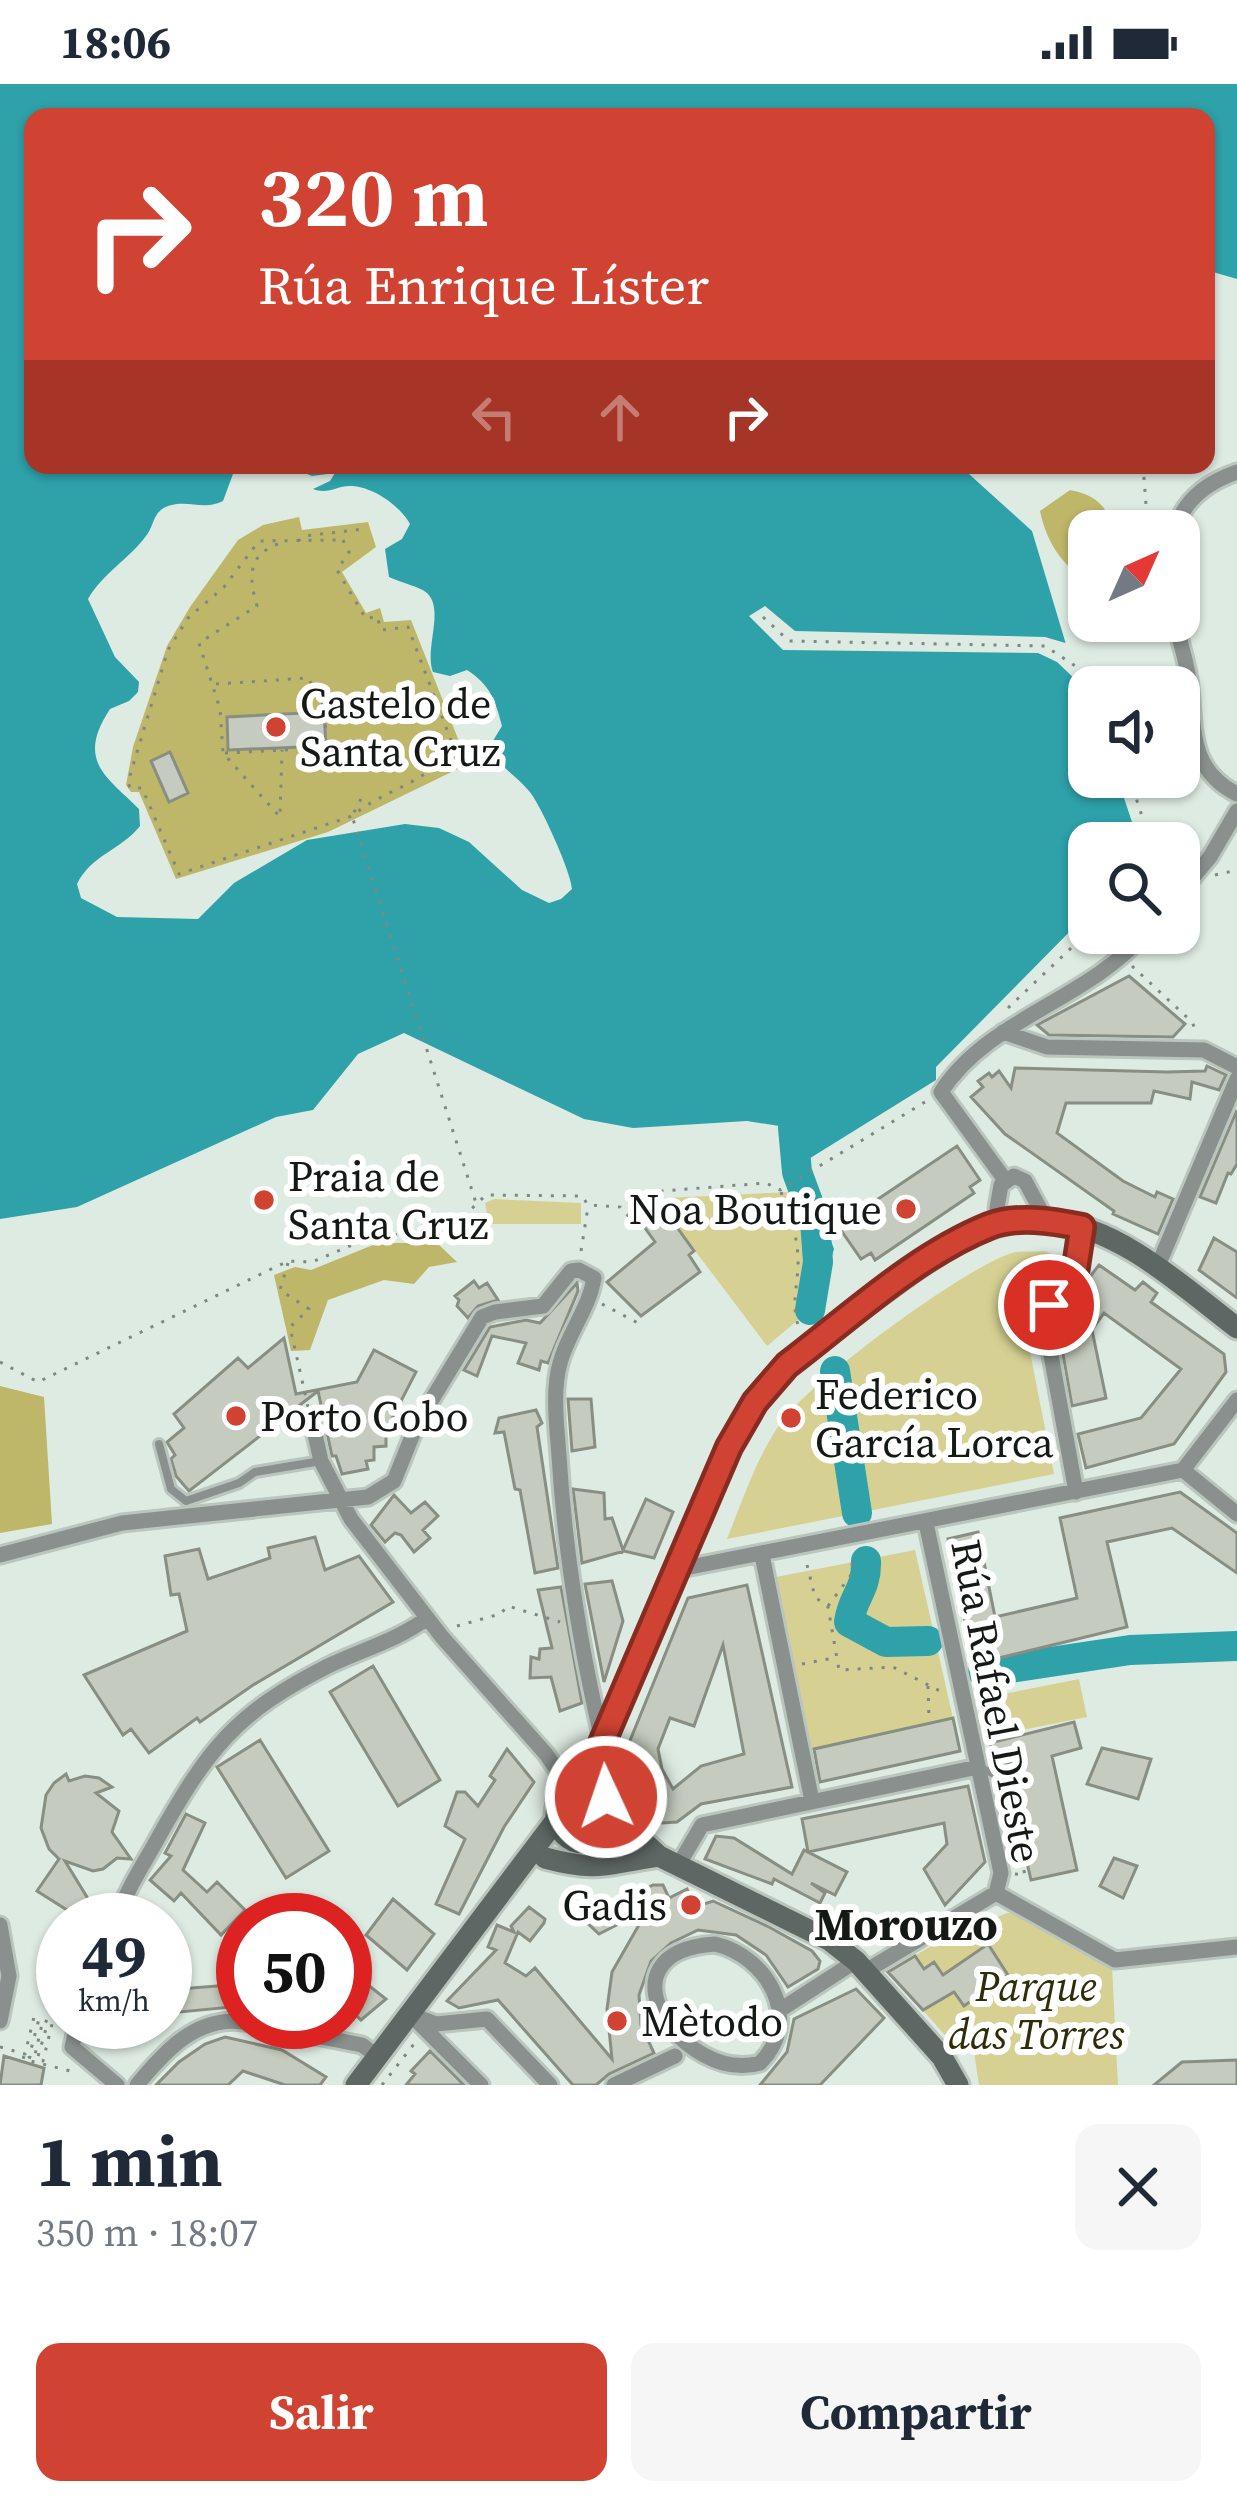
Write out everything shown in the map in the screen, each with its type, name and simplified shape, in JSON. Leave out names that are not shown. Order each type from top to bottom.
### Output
[{"type":"main road","points":[[356,2085],[377,2056],[417,2022],[556,1820],[558,1802],[582,1790],[729,1447],[755,1402],[787,1365],[919,1266],[999,1224],[1046,1220],[1082,1227],[1157,1268],[1237,1328]]},
{"type":"main road","points":[[582,1790],[664,1859]]},
{"type":"main road","points":[[519,1870],[588,1842],[608,1830],[613,1814]]},
{"type":"main road","points":[[556,1820],[564,1835],[664,1859],[829,1940],[861,1966],[942,2057],[958,2085]]},
{"type":"main road","points":[[545,1858],[587,1868],[664,1859]]},
{"type":"street","points":[[1186,510],[1192,497],[1237,472]]},
{"type":"street","points":[[1180,642],[1190,685],[1193,742],[1202,765],[1237,794]]},
{"type":"street","points":[[1200,869],[1237,812]]},
{"type":"street","points":[[1005,1180],[941,1092],[1001,1024],[1098,978],[1124,954]]},
{"type":"street","points":[[1001,1024],[1047,1046],[1204,1050],[1237,1066]]},
{"type":"street","points":[[1157,1268],[1237,1079]]},
{"type":"street","points":[[1005,1180],[1025,1181],[1046,1220]]},
{"type":"street","points":[[999,1224],[997,1208],[1005,1180]]},
{"type":"street","points":[[1076,1492],[1044,1317],[1075,1273],[1082,1227]]},
{"type":"street","points":[[0,1555],[122,1523],[368,1497],[394,1480],[417,1424],[482,1317],[543,1306],[571,1271],[578,1270],[594,1278],[559,1365],[557,1421],[563,1516],[599,1750],[572,1766],[554,1765]]},
{"type":"street","points":[[675,1570],[1183,1470],[1237,1400]]},
{"type":"street","points":[[312,1421],[321,1461],[339,1501],[442,1637],[554,1765],[582,1790]]},
{"type":"street","points":[[1183,1470],[1237,1514]]},
{"type":"street","name":"Rúa Rafael Dieste","points":[[926,1523],[1001,1873],[996,1894]]},
{"type":"street","points":[[762,1555],[812,1802]]},
{"type":"street","points":[[129,1893],[191,1781],[233,1726],[327,1666],[427,1618]]},
{"type":"street","points":[[664,1859],[702,1825],[978,1767]]},
{"type":"street","points":[[780,2010],[996,1894],[1114,1960],[1237,1947]]},
{"type":"street","points":[[0,1925],[9,1976],[0,2021]]},
{"type":"street","points":[[614,2085],[681,2062],[664,2040],[654,2014],[657,1982],[669,1961],[692,1946],[715,1944],[736,1949],[766,1975],[780,2010],[780,2029],[772,2049],[757,2066],[738,2077],[718,2079]]},
{"type":"street","points":[[417,2022],[487,2019],[550,2085]]},
{"type":"street","points":[[417,2022],[481,2085]]},
{"type":"street","points":[[137,2085],[174,2044],[216,2024]]},
{"type":"street","points":[[74,2049],[117,2085]]},
{"type":"street","points":[[367,2049],[377,2056]]},
{"type":"lane","points":[[159,1444],[171,1490],[186,1501],[227,1488],[255,1472],[321,1461]]},
{"type":"lane","points":[[978,1767],[995,1774],[1017,1770]]},
{"type":"path","points":[[1144,474],[1146,510]]},
{"type":"path","points":[[1204,489],[1207,474]]},
{"type":"path","points":[[297,543],[304,536],[364,529]]},
{"type":"path","points":[[259,541],[286,543],[347,541],[349,552],[337,570],[366,620],[376,616],[381,630],[409,627],[452,743],[442,764],[352,816],[178,874],[142,788],[130,788],[128,782],[168,650],[188,618],[224,587],[259,541]]},
{"type":"path","points":[[282,750],[280,817],[223,753],[214,684],[199,643],[257,606],[250,580],[255,561],[271,545],[286,543]]},
{"type":"path","points":[[764,617],[789,641],[1045,646],[1075,666]]},
{"type":"path","points":[[214,684],[308,678],[326,710],[325,736]]},
{"type":"path","points":[[223,753],[325,748]]},
{"type":"path","points":[[361,799],[352,816],[476,1204]]},
{"type":"path","points":[[1001,1024],[1068,953]]},
{"type":"path","points":[[1121,957],[1192,1022],[1204,1050]]},
{"type":"path","points":[[588,1205],[620,1207],[632,1220],[662,1191],[766,1183],[782,1188],[941,1092]]},
{"type":"path","points":[[782,1188],[798,1256],[794,1312],[799,1327]]},
{"type":"path","points":[[0,1362],[38,1382],[289,1261],[312,1262],[371,1237],[416,1233],[465,1215],[486,1196],[582,1196],[588,1205],[578,1270]]},
{"type":"path","points":[[289,1261],[280,1290],[310,1309],[290,1328],[312,1421]]},
{"type":"path","points":[[589,1298],[638,1323]]},
{"type":"path","points":[[827,1607],[850,1575],[853,1556]]},
{"type":"path","points":[[807,1565],[815,1597],[827,1607],[839,1670],[893,1667],[952,1698]]},
{"type":"path","points":[[442,1637],[453,1627],[500,1613],[508,1606],[579,1628]]},
{"type":"path","points":[[808,1663],[836,1658]]},
{"type":"path","points":[[928,1684],[928,1720]]},
{"type":"path","points":[[976,1701],[982,1700],[994,1735],[998,1734],[997,1696],[1001,1695]]},
{"type":"path","points":[[1001,1873],[1025,1875],[1017,1842]]},
{"type":"path","points":[[36,2018],[23,2059],[78,2074],[67,2061]]},
{"type":"path","points":[[382,2085],[417,2022]]},
{"type":"path","points":[[36,2029],[28,2057],[34,2059],[37,2049]]},
{"type":"path","points":[[0,2048],[25,2054]]},
{"type":"green space","points":[[790,1192],[806,1209],[810,1310],[767,1346],[659,1203],[666,1198]]},
{"type":"green space","points":[[494,1199],[581,1203],[581,1224],[489,1224],[485,1203]]},
{"type":"green space","points":[[1044,1251],[1060,1257],[1022,1311],[1054,1474],[727,1539],[765,1449],[798,1403],[893,1326],[964,1277],[1016,1252]]},
{"type":"green space","points":[[915,1550],[953,1718],[810,1750],[776,1577]]},
{"type":"green space","points":[[1079,1679],[1087,1717],[1012,1732],[1004,1694]]},
{"type":"green space","name":"Parque das Torres","points":[[1007,1913],[1025,1914],[1112,1965],[1118,2085],[979,2085],[974,2052],[959,2051],[888,1971],[947,1937]]},
{"type":"shaded area","points":[[1070,490],[1088,495],[1105,510],[1068,510],[1068,565],[1047,534],[1040,511]]},
{"type":"shaded area","points":[[299,517],[302,530],[368,522],[376,547],[342,572],[366,613],[380,608],[384,622],[411,620],[468,764],[328,832],[176,879],[139,792],[131,792],[126,785],[133,747],[167,646],[238,540],[263,525]]},
{"type":"shaded area","points":[[378,1243],[437,1243],[457,1262],[429,1267],[414,1284],[384,1280],[328,1300],[310,1350],[291,1351],[274,1275],[295,1267],[311,1270]]},
{"type":"shaded area","points":[[0,1386],[44,1397],[52,1524],[0,1533]]},
{"type":"water","points":[[0,84],[1237,84],[1237,279],[1215,273],[1215,108],[24,108],[24,474],[233,474],[223,501],[175,504],[159,512],[146,536],[88,599],[115,657],[139,682],[138,692],[129,701],[110,709],[100,727],[96,755],[106,777],[139,809],[140,826],[83,874],[77,884],[81,898],[117,917],[198,919],[234,883],[307,840],[405,824],[439,828],[469,842],[522,890],[549,903],[572,889],[534,798],[488,749],[502,726],[491,694],[467,670],[450,676],[433,672],[432,600],[424,591],[389,577],[385,549],[402,539],[410,524],[386,499],[369,490],[347,486],[313,489],[334,474],[969,474],[1032,531],[1072,666],[1068,666],[1068,798],[1124,798],[1132,822],[1068,822],[1068,933],[936,1067],[936,1080],[799,1165],[792,1128],[747,1121],[633,1128],[584,1119],[404,1033],[358,1054],[313,1110],[276,1117],[77,1207],[0,1219]]},
{"type":"water","points":[[806,1209],[819,1209],[834,1249],[819,1302],[810,1310]]},
{"type":"pier","points":[[765,606],[795,631],[1045,637],[1069,644],[1074,666],[1068,666],[1068,672],[1038,653],[783,650],[749,616]]},
{"type":"building","name":"Castelo de Santa Cruz","points":[[324,712],[326,746],[228,750],[227,717]]},
{"type":"building","points":[[170,752],[188,793],[169,802],[151,761]]},
{"type":"building","points":[[1129,976],[1185,1024],[1173,1037],[1049,1035],[1037,1025]]},
{"type":"building","points":[[1207,1066],[1226,1075],[1219,1090],[1192,1082],[1190,1099],[1154,1091],[1151,1103],[1066,1103],[1057,1133],[1123,1181],[1155,1197],[1157,1192],[1173,1199],[1158,1234],[1113,1214],[1005,1134],[971,1097],[983,1087],[978,1081],[989,1073],[992,1077],[999,1071],[1011,1088],[1015,1068],[1167,1072],[1205,1071]]},
{"type":"building","points":[[1237,1110],[1237,1164],[1228,1173],[1216,1203],[1200,1197]]},
{"type":"building","name":"Noa Boutique","points":[[957,1146],[980,1180],[970,1187],[974,1193],[875,1260],[871,1253],[861,1259],[838,1226]]},
{"type":"building","points":[[661,1205],[694,1251],[689,1255],[700,1272],[641,1316],[607,1282],[655,1242],[640,1221]]},
{"type":"building","points":[[1214,1238],[1237,1252],[1237,1298],[1199,1270]]},
{"type":"building","points":[[1099,1265],[1135,1290],[1143,1282],[1157,1293],[1151,1302],[1224,1354],[1226,1372],[1174,1444],[1086,1468],[1078,1434],[1141,1418],[1181,1369],[1104,1313],[1092,1330],[1106,1398],[1072,1406],[1057,1320]]},
{"type":"building","points":[[474,1281],[479,1288],[487,1283],[498,1300],[478,1306],[468,1318],[455,1296]]},
{"type":"building","points":[[577,1283],[578,1291],[548,1363],[541,1361],[539,1370],[518,1363],[526,1343],[492,1336],[477,1376],[464,1370],[490,1327],[526,1320],[540,1323]]},
{"type":"building","points":[[284,1338],[296,1394],[357,1382],[374,1350],[416,1372],[386,1430],[386,1446],[374,1447],[374,1460],[366,1461],[368,1469],[342,1474],[332,1456],[318,1391],[189,1491],[176,1476],[171,1459],[175,1455],[167,1442],[184,1428],[174,1414],[238,1358],[248,1368]]},
{"type":"building","points":[[568,1399],[591,1399],[595,1447],[572,1451]]},
{"type":"building","points":[[536,1410],[542,1423],[537,1427],[558,1568],[535,1573],[504,1432],[495,1433],[499,1418]]},
{"type":"building","points":[[573,1489],[604,1493],[605,1519],[612,1518],[623,1550],[646,1499],[673,1512],[654,1558],[624,1551],[582,1563]]},
{"type":"building","points":[[1180,1492],[1237,1533],[1237,1573],[1172,1528],[1107,1542],[1127,1627],[974,1664],[948,1539],[978,1532],[995,1617],[1077,1598],[1060,1518]]},
{"type":"building","points":[[394,1495],[411,1513],[425,1502],[438,1516],[423,1530],[430,1538],[414,1552],[401,1535],[395,1533],[385,1542],[371,1525]]},
{"type":"building","points":[[315,1537],[325,1570],[359,1556],[393,1602],[200,1722],[197,1718],[149,1753],[131,1729],[123,1735],[84,1675],[187,1631],[179,1594],[171,1595],[165,1556],[199,1549],[208,1579],[270,1558],[268,1548]]},
{"type":"building","points":[[612,1581],[623,1621],[604,1682],[585,1584]]},
{"type":"building","points":[[747,1585],[792,1787],[701,1804],[677,1822],[662,1823],[628,1780],[627,1748],[688,1598]],"holes":[[[723,1645],[744,1754],[701,1766],[673,1789],[658,1749],[670,1718],[694,1726]]]},
{"type":"building","points":[[561,1587],[582,1703],[560,1711],[551,1677],[530,1678],[531,1657],[539,1659],[540,1649],[552,1648],[538,1590]]},
{"type":"building","points":[[373,1666],[440,1780],[398,1806],[330,1692]]},
{"type":"building","points":[[953,1718],[960,1751],[820,1782],[814,1749]]},
{"type":"building","points":[[1074,1722],[1081,1748],[1052,1756],[1077,1870],[1031,1880],[1022,1841],[1009,1844],[997,1782],[1021,1777],[1025,1767],[1019,1762],[993,1765],[990,1743]]},
{"type":"building","points":[[260,1740],[329,1851],[286,1878],[217,1767]]},
{"type":"building","points":[[1102,1748],[1151,1759],[1138,1799],[1087,1784]]},
{"type":"building","points":[[507,1749],[534,1782],[504,1827],[459,1914],[436,1904],[465,1839],[445,1826],[457,1792],[465,1792],[478,1806]]},
{"type":"building","points":[[66,1774],[69,1781],[99,1778],[112,1787],[96,1793],[119,1811],[112,1832],[131,1859],[117,1858],[93,1871],[65,1861],[85,1893],[37,1891],[59,1859],[49,1849],[41,1828],[46,1795]]},
{"type":"building","points":[[968,1786],[985,1862],[945,1905],[924,1869],[947,1844],[944,1823],[808,1852],[802,1819]]},
{"type":"building","points":[[186,1814],[205,1823],[183,1870],[207,1892],[217,1882],[228,1893],[216,1893],[216,1930],[192,1905],[192,1893],[165,1893],[150,1880],[171,1856],[165,1853]]},
{"type":"building","points":[[716,1836],[734,1838],[792,1874],[804,1850],[847,1872],[835,1895],[811,1883],[825,1893],[820,1903],[774,1879],[772,1884],[705,1859]]},
{"type":"building","points":[[1114,1858],[1137,1866],[1123,1898],[1100,1886]]},
{"type":"building","points":[[653,1885],[663,1885],[669,1898],[687,1889],[695,1907],[713,1901],[769,1927],[812,1951],[820,1961],[818,1969],[788,1987],[766,1955],[736,1935],[698,1930],[671,1943],[651,1961],[639,1995],[641,2025],[654,2053],[596,2085],[573,2085],[498,2000],[459,2008],[447,2001],[496,1950],[488,1947],[497,1925],[514,1932],[511,1926],[529,1907],[544,1923],[530,1941],[518,1932],[505,1963],[526,1976],[535,1968],[612,2059],[607,2009],[612,1972],[648,1909],[599,1934],[584,1920]]},
{"type":"building","points":[[393,1899],[434,1934],[407,1970],[372,1940],[372,1927]]},
{"type":"building","points":[[988,1944],[1008,1975],[964,2006],[954,1992],[923,2010],[888,1972],[915,1956],[924,1969],[934,1962],[943,1975]]},
{"type":"building","points":[[216,1986],[216,2009],[192,2011],[192,1988]]},
{"type":"building","points":[[372,1988],[386,1999],[372,2011]]},
{"type":"building","points":[[856,1989],[884,2018],[820,2085],[760,2085],[787,2052],[794,2019]]},
{"type":"building","points":[[216,2040],[216,2049],[282,2050],[326,2077],[320,2085],[285,2085],[243,2071],[228,2085],[156,2085]]},
{"type":"building","points":[[430,2051],[464,2085],[406,2085],[415,2074],[411,2071]]},
{"type":"building","points":[[4,2056],[44,2068],[41,2085],[0,2085]]},
{"type":"building","points":[[1237,2060],[1237,2085],[1154,2085],[1182,2062]]},
{"type":"waterway","points":[[793,1128],[797,1172],[815,1221],[818,1262],[810,1310]]},
{"type":"waterway","points":[[835,1371],[857,1513]]},
{"type":"waterway","points":[[866,1561],[849,1622],[886,1642],[928,1641]]},
{"type":"waterway","points":[[983,1672],[1130,1650],[1237,1646]]},
{"type":"place","name":"Castelo de Santa Cruz","points":[[276,727]]},
{"type":"place","name":"Praia de Santa Cruz","points":[[264,1200]]},
{"type":"place","name":"Noa Boutique","points":[[906,1209]]},
{"type":"place","name":"Porto Cobo","points":[[236,1416]]},
{"type":"place","name":"Federico García Lorca","points":[[791,1418]]},
{"type":"place","name":"Gadis","points":[[691,1905]]},
{"type":"place","name":"Mètodo","points":[[617,2021]]},
{"type":"district","name":"Morouzo","points":[[906,1924]]},
{"type":"route","points":[[606,1797],[599,1791],[599,1750],[729,1447],[770,1383],[787,1365],[919,1266],[991,1225],[1046,1220],[1082,1227],[1075,1273],[1049,1305]]}]
